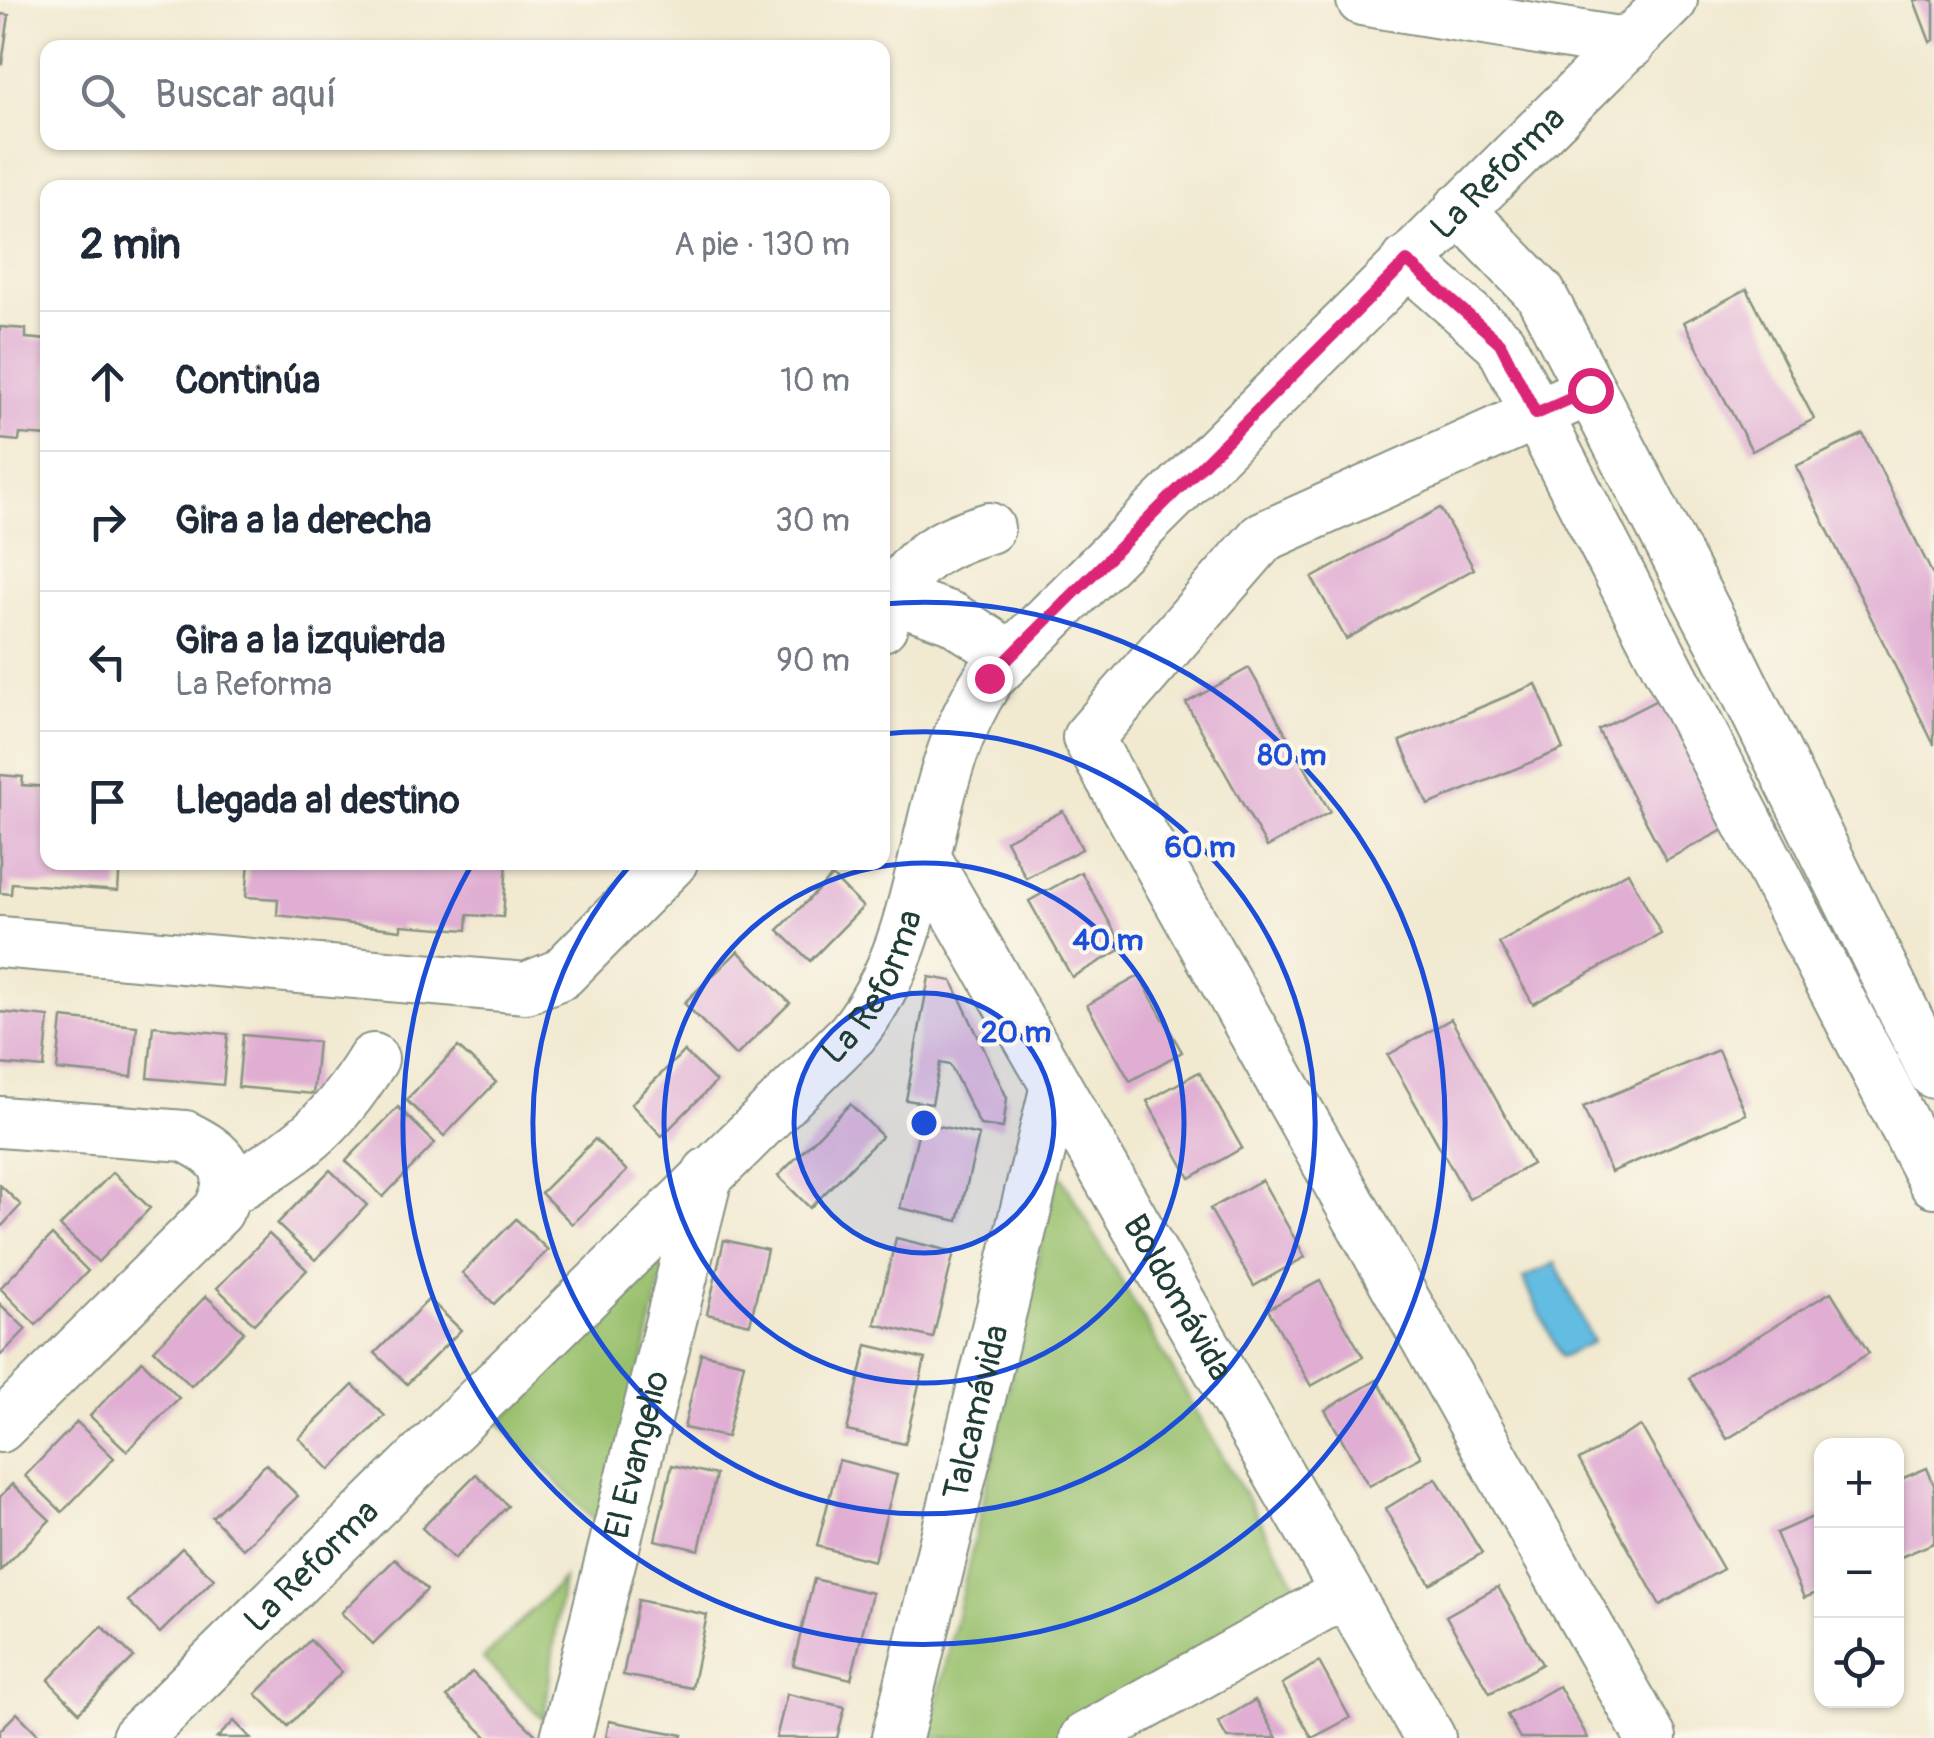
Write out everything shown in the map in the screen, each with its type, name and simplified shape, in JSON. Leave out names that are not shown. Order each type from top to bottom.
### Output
[{"type":"street","points":[[1362,0],[1630,44]]},
{"type":"street","name":"La Reforma","points":[[137,1738],[868,1014],[898,958],[953,740],[972,704],[1009,655],[1672,0]]},
{"type":"street","points":[[1459,209],[1540,293],[1727,653],[1934,1073]]},
{"type":"street","points":[[1407,261],[1500,343],[1927,1150]]},
{"type":"street","points":[[1590,390],[1263,537],[1088,738],[1651,1738]]},
{"type":"street","points":[[890,608],[915,564],[950,539],[989,528]]},
{"type":"street","points":[[890,612],[952,618],[1009,655]]},
{"type":"street","name":"Boldomávida","points":[[925,857],[1430,1738]]},
{"type":"street","points":[[0,942],[526,988],[561,974],[664,870]]},
{"type":"street","points":[[0,1427],[218,1210],[229,1191],[308,1143],[344,1105],[373,1059]]},
{"type":"street","name":"Talcamávida","points":[[897,1738],[1056,1086]]},
{"type":"street","points":[[0,1122],[185,1136],[209,1148],[224,1164],[229,1191]]},
{"type":"street","name":"El Evangelio","points":[[566,1738],[708,1173]]},
{"type":"street","points":[[1084,1738],[1346,1592]]},
{"type":"green space","points":[[1058,1171],[1298,1587],[1054,1738],[929,1738]]},
{"type":"green space","points":[[669,1243],[606,1533],[500,1423]]},
{"type":"green space","points":[[563,1579],[544,1720],[483,1659]]},
{"type":"water","points":[[1555,1263],[1593,1342],[1561,1357],[1523,1278]]},
{"type":"building","points":[[1914,0],[1934,0],[1934,40],[1930,42]]},
{"type":"building","points":[[0,14],[9,15],[2,64],[0,64]]},
{"type":"building","points":[[1747,289],[1814,419],[1752,451],[1684,322]]},
{"type":"building","points":[[0,327],[26,329],[26,338],[40,339],[40,435],[20,434],[19,441],[0,439]]},
{"type":"building","points":[[1863,434],[1934,577],[1934,745],[1796,466]]},
{"type":"building","points":[[1440,508],[1474,569],[1346,639],[1312,578]]},
{"type":"building","points":[[1249,668],[1330,812],[1267,847],[1186,703]]},
{"type":"building","points":[[1536,684],[1563,749],[1428,805],[1400,741]]},
{"type":"building","points":[[1661,698],[1729,827],[1666,860],[1598,730]]},
{"type":"building","points":[[0,775],[23,777],[22,785],[40,786],[40,870],[119,870],[118,891],[12,883],[11,894],[0,893]]},
{"type":"building","points":[[1063,811],[1082,849],[1026,878],[1006,840]]},
{"type":"building","points":[[248,870],[506,870],[503,917],[468,915],[467,930],[401,925],[401,930],[277,915],[278,899],[246,897]]},
{"type":"building","points":[[1081,872],[1124,948],[1072,977],[1029,901]]},
{"type":"building","points":[[1628,872],[1661,934],[1533,1004],[1499,943]]},
{"type":"building","points":[[832,876],[863,907],[810,961],[778,930]]},
{"type":"building","points":[[738,951],[790,1003],[736,1056],[684,1003]]},
{"type":"building","points":[[1139,976],[1182,1052],[1130,1081],[1087,1005]]},
{"type":"building","points":[[929,977],[952,981],[1007,1098],[1003,1128],[980,1125],[950,1065],[940,1063],[932,1104],[906,1100]]},
{"type":"building","points":[[0,1012],[49,1017],[44,1068],[0,1064]]},
{"type":"building","points":[[62,1018],[137,1026],[132,1077],[57,1070]]},
{"type":"building","points":[[1451,1019],[1532,1164],[1469,1199],[1388,1055]]},
{"type":"building","points":[[153,1026],[228,1034],[223,1085],[148,1078]]},
{"type":"building","points":[[243,1035],[318,1042],[313,1094],[238,1087]]},
{"type":"building","points":[[458,1047],[496,1082],[444,1136],[406,1100]]},
{"type":"building","points":[[1718,1050],[1746,1114],[1611,1172],[1583,1107]]},
{"type":"building","points":[[684,1051],[716,1082],[662,1136],[631,1104]]},
{"type":"building","points":[[1199,1072],[1242,1148],[1190,1178],[1147,1101]]},
{"type":"building","points":[[850,1104],[882,1136],[810,1208],[778,1176]]},
{"type":"building","points":[[398,1107],[435,1143],[383,1197],[346,1161]]},
{"type":"building","points":[[921,1122],[979,1135],[958,1221],[900,1208]]},
{"type":"building","points":[[595,1139],[627,1171],[572,1224],[541,1193]]},
{"type":"building","points":[[330,1170],[367,1205],[315,1260],[277,1224]]},
{"type":"building","points":[[113,1172],[150,1208],[98,1262],[60,1226]]},
{"type":"building","points":[[1262,1180],[1305,1257],[1254,1286],[1210,1209]]},
{"type":"building","points":[[0,1185],[21,1205],[0,1228]]},
{"type":"building","points":[[516,1219],[548,1250],[494,1304],[462,1273]]},
{"type":"building","points":[[269,1234],[307,1270],[254,1324],[217,1288]]},
{"type":"building","points":[[52,1235],[88,1271],[36,1325],[0,1288]]},
{"type":"building","points":[[896,1238],[954,1252],[933,1338],[875,1324]]},
{"type":"building","points":[[724,1240],[767,1250],[750,1324],[707,1314]]},
{"type":"building","points":[[1320,1281],[1363,1357],[1311,1386],[1268,1309]]},
{"type":"building","points":[[1831,1292],[1869,1353],[1727,1439],[1689,1378]]},
{"type":"building","points":[[206,1296],[244,1332],[191,1386],[154,1350]]},
{"type":"building","points":[[429,1299],[461,1330],[407,1384],[375,1353]]},
{"type":"building","points":[[0,1304],[26,1329],[0,1356]]},
{"type":"building","points":[[867,1345],[925,1359],[905,1444],[847,1431]]},
{"type":"building","points":[[701,1353],[744,1363],[727,1437],[684,1428]]},
{"type":"building","points":[[142,1361],[179,1398],[127,1451],[90,1416]]},
{"type":"building","points":[[1377,1380],[1421,1457],[1369,1486],[1325,1410]]},
{"type":"building","points":[[353,1385],[385,1416],[330,1470],[299,1438]]},
{"type":"building","points":[[77,1422],[114,1458],[62,1512],[25,1476]]},
{"type":"building","points":[[1641,1426],[1723,1569],[1660,1605],[1579,1460]]},
{"type":"building","points":[[839,1460],[897,1475],[874,1561],[817,1546]]},
{"type":"building","points":[[266,1464],[298,1496],[243,1549],[212,1517]]},
{"type":"building","points":[[672,1465],[716,1475],[699,1550],[655,1540]]},
{"type":"building","points":[[1927,1468],[1934,1485],[1934,1543],[1904,1556],[1904,1528],[1904,1478]]},
{"type":"building","points":[[476,1474],[508,1506],[454,1559],[422,1528]]},
{"type":"building","points":[[1436,1478],[1482,1553],[1430,1584],[1385,1509]]},
{"type":"building","points":[[12,1484],[50,1520],[0,1571],[0,1497]]},
{"type":"building","points":[[1814,1516],[1814,1594],[1804,1598],[1776,1533]]},
{"type":"building","points":[[182,1548],[214,1579],[160,1633],[128,1601]]},
{"type":"building","points":[[395,1559],[427,1590],[373,1644],[341,1613]]},
{"type":"building","points":[[814,1579],[872,1593],[851,1679],[793,1665]]},
{"type":"building","points":[[1498,1587],[1542,1664],[1490,1693],[1446,1616]]},
{"type":"building","points":[[638,1600],[707,1615],[692,1688],[623,1675]]},
{"type":"building","points":[[102,1626],[134,1657],[79,1712],[48,1680]]},
{"type":"building","points":[[310,1640],[342,1672],[288,1726],[256,1694]]},
{"type":"building","points":[[1319,1662],[1350,1718],[1312,1738],[1282,1684]]},
{"type":"building","points":[[472,1672],[536,1735],[534,1738],[488,1738],[447,1697]]},
{"type":"building","points":[[1559,1686],[1588,1738],[1520,1738],[1507,1715]]},
{"type":"building","points":[[787,1694],[845,1707],[837,1738],[776,1738]]},
{"type":"building","points":[[1255,1700],[1277,1738],[1227,1738],[1218,1722]]},
{"type":"building","points":[[17,1713],[42,1738],[0,1738],[0,1730]]},
{"type":"building","points":[[234,1721],[251,1738],[217,1738]]},
{"type":"building","points":[[609,1721],[683,1735],[606,1738]]},
{"type":"route","points":[[989,678],[1407,261],[1500,343],[1536,414],[1590,390]]}]
